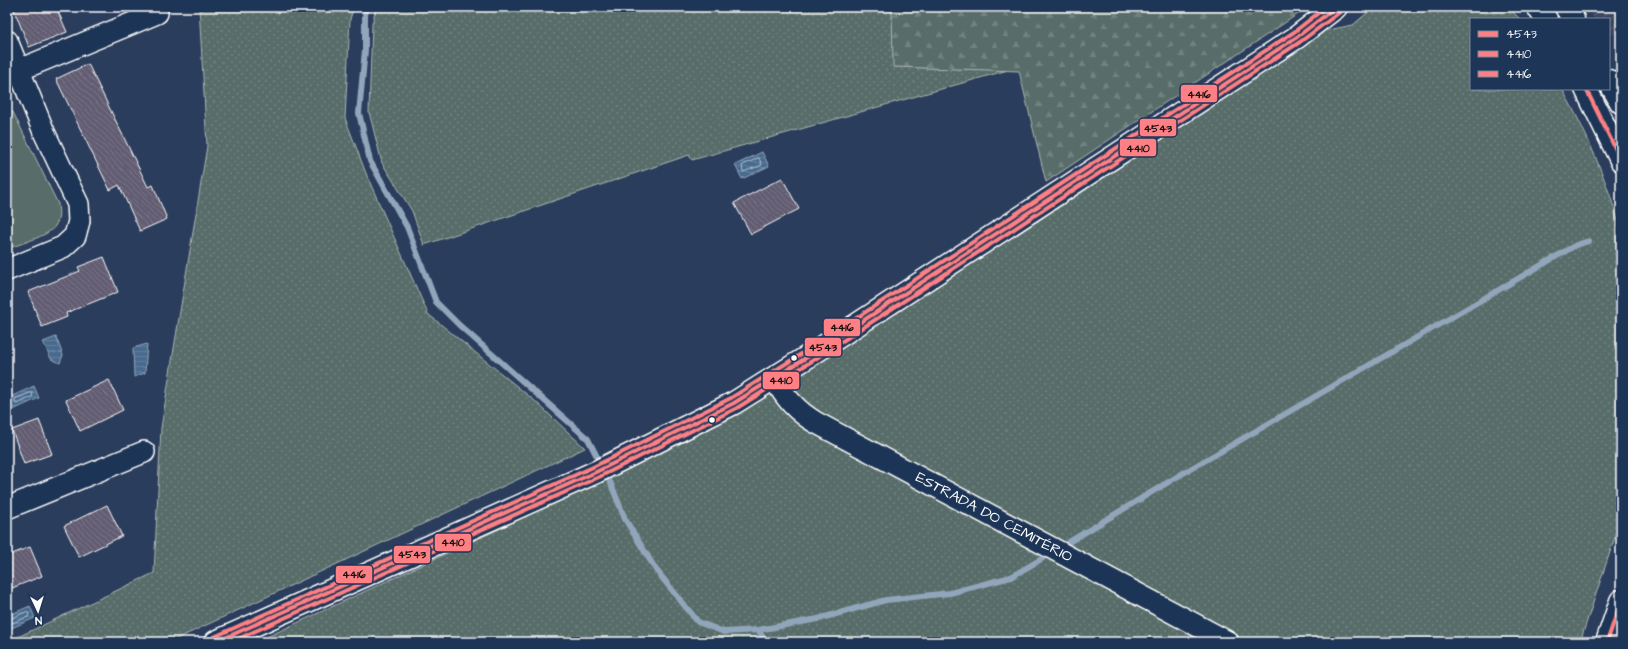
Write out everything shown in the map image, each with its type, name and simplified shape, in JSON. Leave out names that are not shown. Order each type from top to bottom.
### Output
[{"type":"main road","points":[[216,642],[603,468],[734,403],[1297,37],[1336,7]]},
{"type":"main road","points":[[1538,7],[1545,18]]},
{"type":"main road","points":[[1566,7],[1572,18]]},
{"type":"main road","points":[[1610,83],[1621,102]]},
{"type":"main road","points":[[1586,90],[1621,160]]},
{"type":"main road","points":[[1607,642],[1621,601]]},
{"type":"street","points":[[13,72],[156,13]]},
{"type":"street","points":[[7,41],[13,72],[44,132],[78,204],[79,221],[75,236],[63,247],[7,270]]},
{"type":"street","name":"ESTRADA DO CEMITÉRIO","points":[[774,378],[788,401],[799,412],[814,422],[1228,642]]},
{"type":"street","points":[[7,508],[144,452]]},
{"type":"shaded area","points":[[1588,7],[1621,7],[1621,33],[1610,35],[1610,18],[1594,18]]},
{"type":"green space","points":[[199,7],[354,7],[350,19],[345,118],[367,176],[428,314],[535,401],[585,448],[170,642],[7,642],[154,573],[161,428],[207,146]]},
{"type":"green space","points":[[376,7],[892,7],[894,67],[1008,70],[692,160],[689,155],[424,245],[412,211],[382,163],[369,112],[372,24]]},
{"type":"green space","points":[[892,7],[1304,7],[1301,12],[1046,182],[1019,71],[893,67]]},
{"type":"green space","points":[[1374,7],[1508,7],[1519,18],[1470,18],[1470,90],[1563,90],[1588,140],[1610,195],[1621,231],[1621,519],[1580,642],[256,642],[600,482],[1318,32],[1353,25]]},
{"type":"green space","points":[[7,110],[13,112],[58,204],[59,213],[58,221],[52,230],[7,249]]},
{"type":"water","points":[[762,152],[769,166],[742,179],[735,165]]},
{"type":"water","points":[[56,337],[63,355],[60,363],[51,359],[43,342]]},
{"type":"water","points":[[147,344],[145,373],[134,377],[133,348]]},
{"type":"water","points":[[34,386],[39,398],[13,410],[8,398]]},
{"type":"water","points":[[30,606],[35,618],[9,629],[7,616]]},
{"type":"building","points":[[13,7],[56,7],[67,32],[29,47]]},
{"type":"building","points":[[88,64],[148,187],[153,185],[167,219],[140,231],[119,185],[110,190],[56,79]]},
{"type":"building","points":[[782,178],[799,209],[751,234],[734,203]]},
{"type":"building","points":[[104,257],[118,292],[66,313],[67,317],[42,327],[28,292],[80,271],[78,267]]},
{"type":"building","points":[[109,380],[123,410],[80,431],[66,400]]},
{"type":"building","points":[[39,420],[52,454],[24,464],[12,430]]},
{"type":"building","points":[[107,505],[122,536],[79,557],[64,526]]},
{"type":"building","points":[[30,547],[42,576],[7,590],[7,556]]},
{"type":"waterway","points":[[366,7],[365,50],[359,113],[370,161],[407,227],[436,302],[459,325],[588,439],[611,484],[625,519],[656,570],[698,622],[724,632],[758,630],[818,619],[886,600],[950,593],[1011,577],[1043,558]]},
{"type":"waterway","points":[[1069,542],[1180,475],[1576,245],[1589,241]]},
{"type":"waterway","points":[[758,630],[766,642]]},
{"type":"transit line","name":"4416","points":[[214,637],[593,467],[731,398],[806,351],[1294,32],[1326,7]]},
{"type":"transit line","name":"4543","points":[[216,642],[596,472],[734,403],[809,356],[1297,37],[1336,7]]},
{"type":"transit line","name":"4410","points":[[231,642],[599,477],[737,408],[812,361],[1300,42],[1340,12]]},
{"type":"transit line","name":"4543","points":[[1586,90],[1621,160]]},
{"type":"transit line","name":"4543","points":[[1607,642],[1621,601]]}]
